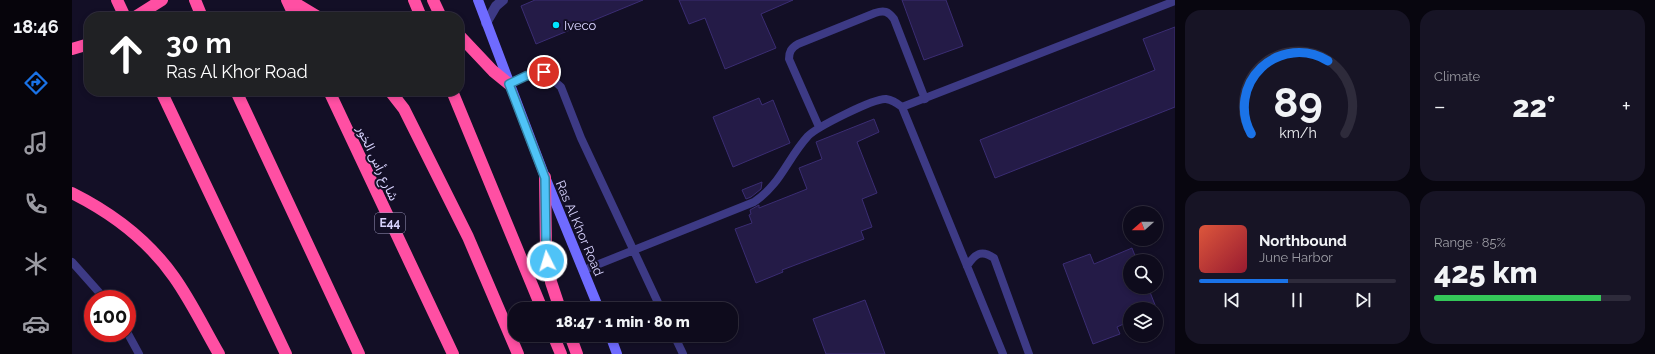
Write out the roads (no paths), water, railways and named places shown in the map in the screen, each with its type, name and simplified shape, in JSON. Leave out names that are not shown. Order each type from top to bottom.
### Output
[{"type":"highway","points":[[117,0],[123,12]]},
{"type":"highway","points":[[143,12],[162,0]]},
{"type":"highway","points":[[195,0],[200,12]]},
{"type":"highway","points":[[287,0],[293,12]]},
{"type":"highway","points":[[290,0],[310,12]]},
{"type":"highway","points":[[414,0],[419,12]]},
{"type":"highway","points":[[432,0],[438,12]]},
{"type":"highway","points":[[464,40],[493,71],[509,84]]},
{"type":"highway","points":[[72,49],[84,45]]},
{"type":"highway","points":[[163,96],[286,354]]},
{"type":"highway","points":[[238,96],[359,354]]},
{"type":"highway","name":"شارع رأس الخور","points":[[331,96],[453,354]]},
{"type":"highway","points":[[394,96],[404,109],[468,237],[518,354]]},
{"type":"highway","points":[[454,96],[539,302]]},
{"type":"highway","points":[[545,178],[546,250],[551,282],[558,302]]},
{"type":"highway","points":[[72,192],[121,222],[152,250],[174,278],[219,354]]},
{"type":"highway","points":[[556,342],[561,354]]},
{"type":"highway","points":[[573,342],[577,354]]},
{"type":"street","name":"Ras Al Khor Road","points":[[478,0],[545,178],[596,302]]},
{"type":"street","points":[[486,23],[496,6],[503,0]]},
{"type":"street","points":[[613,342],[617,354]]},
{"type":"lane","points":[[902,108],[1175,1]]},
{"type":"lane","points":[[819,127],[789,59],[789,53],[793,47],[798,44],[882,11],[890,13],[894,19],[925,99]]},
{"type":"lane","points":[[509,84],[526,76],[544,72],[561,88],[581,138],[658,302]]},
{"type":"lane","points":[[584,270],[742,208],[765,195],[774,186],[802,144],[819,127],[874,102],[884,99],[894,101],[902,108],[1003,354]]},
{"type":"lane","points":[[967,266],[972,258],[979,254],[987,254],[994,258],[1029,354]]},
{"type":"lane","points":[[72,262],[97,290]]},
{"type":"lane","points":[[132,342],[139,354]]},
{"type":"lane","points":[[677,342],[683,354]]},
{"type":"place","name":"Iveco","points":[[556,25]]}]
